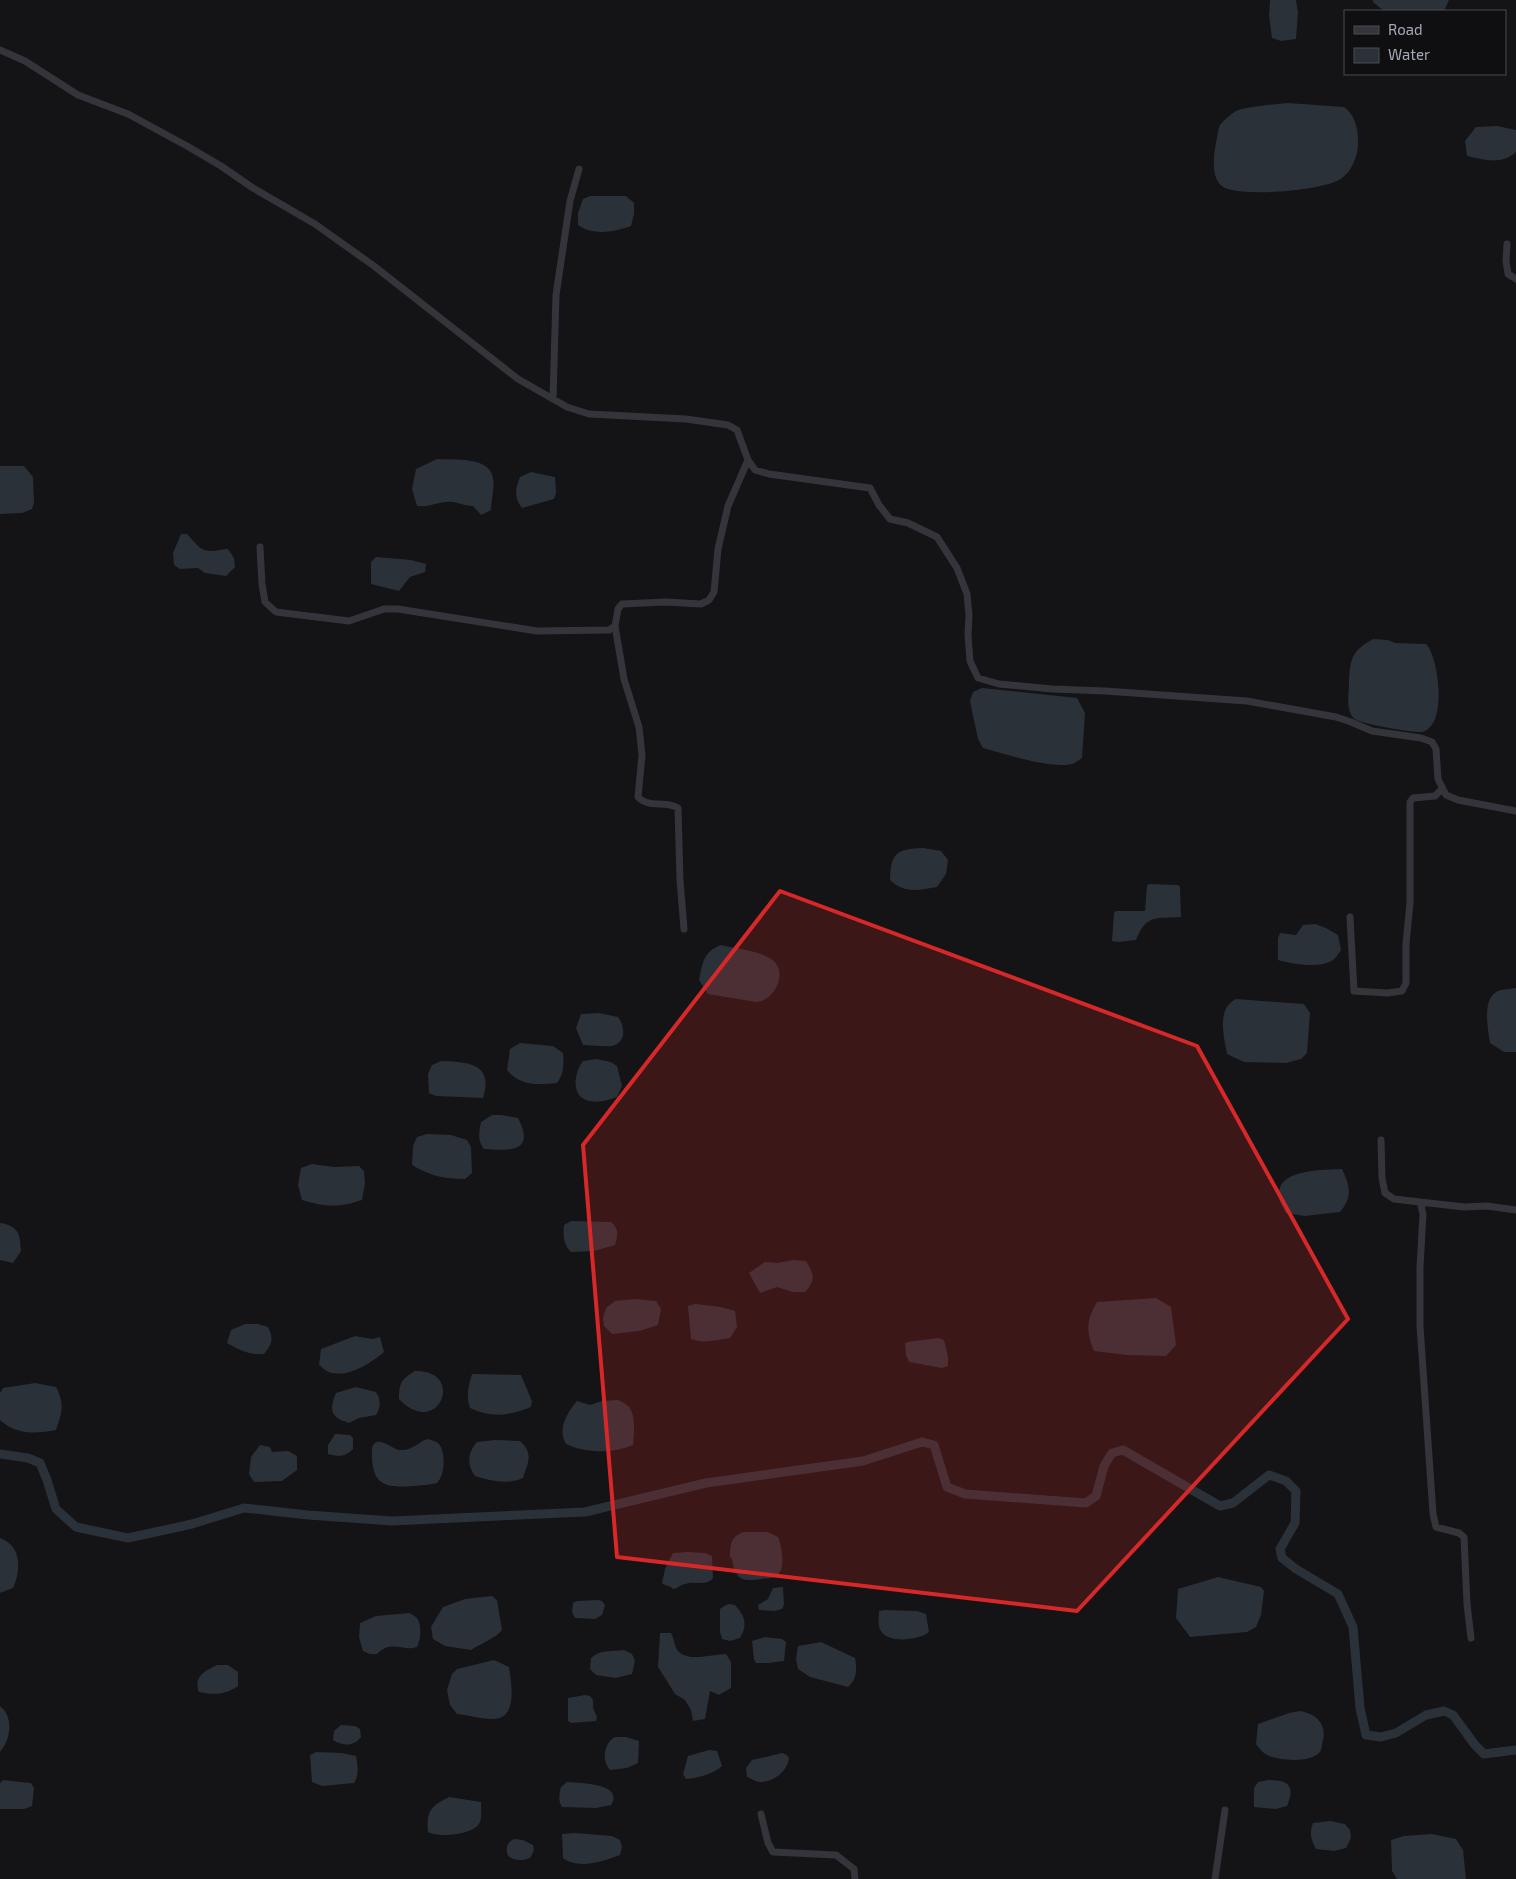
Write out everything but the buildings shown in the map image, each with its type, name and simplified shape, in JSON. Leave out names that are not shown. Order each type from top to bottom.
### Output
[{"type":"street","points":[[0,50],[25,61],[78,95],[128,114],[187,146],[253,188],[315,224],[374,266],[518,379],[567,407],[589,414],[686,419],[728,425],[738,430],[748,460],[756,470],[769,474],[870,488],[879,505],[890,519],[908,523],[937,537],[957,568],[967,594],[970,661],[978,678],[999,684],[1052,689],[1246,701],[1336,718],[1372,731],[1421,738],[1432,742],[1436,749],[1438,779],[1446,796],[1516,811]]},
{"type":"street","points":[[553,399],[556,296],[570,201],[579,169]]},
{"type":"street","points":[[1507,244],[1506,261],[1508,274],[1516,278]]},
{"type":"street","points":[[684,928],[680,880],[678,808],[672,805],[643,803],[638,797],[642,755],[638,727],[624,679],[614,626],[618,609],[622,604],[666,602],[701,604],[709,600],[714,592],[718,549],[728,506],[748,460]]},
{"type":"street","points":[[260,547],[265,602],[276,612],[350,621],[384,609],[398,609],[537,631],[609,630],[614,626]]},
{"type":"street","points":[[1350,917],[1354,991],[1387,993],[1402,991],[1406,983],[1406,944],[1410,903],[1410,802],[1413,798],[1435,796],[1442,788]]},
{"type":"street","points":[[1381,1140],[1382,1178],[1385,1194],[1394,1200],[1464,1207],[1487,1206],[1516,1210]]},
{"type":"street","points":[[1420,1202],[1423,1214],[1420,1267],[1420,1326],[1433,1514],[1436,1527],[1459,1533],[1464,1538],[1467,1604],[1471,1638]]},
{"type":"street","points":[[1215,1879],[1224,1810]]},
{"type":"street","points":[[761,1814],[768,1843],[773,1852],[836,1855],[854,1869],[855,1879]]},
{"type":"highlighted area","points":[[780,891],[1197,1046],[1348,1319],[1077,1611],[617,1557],[583,1145]]},
{"type":"water","points":[[1270,0],[1296,0],[1298,12],[1296,39],[1281,41],[1272,38],[1269,16]]},
{"type":"water","points":[[1373,0],[1449,0],[1444,10],[1383,10]]},
{"type":"water","points":[[1288,103],[1344,107],[1350,113],[1356,126],[1358,146],[1350,169],[1337,181],[1327,185],[1298,190],[1252,192],[1228,189],[1222,186],[1217,181],[1214,167],[1216,144],[1221,124],[1236,111]]},
{"type":"water","points":[[1497,126],[1516,130],[1516,152],[1505,159],[1499,160],[1486,160],[1467,156],[1465,141],[1476,127]]},
{"type":"water","points":[[590,196],[626,196],[634,203],[631,226],[618,230],[597,232],[578,225],[578,213],[583,199]]},
{"type":"water","points":[[437,459],[470,461],[485,466],[493,478],[491,510],[481,515],[473,506],[456,502],[417,506],[412,489],[416,469]]},
{"type":"water","points":[[0,466],[24,466],[33,477],[34,503],[32,509],[22,513],[0,514]]},
{"type":"water","points":[[531,472],[555,477],[556,493],[554,499],[522,508],[516,493],[517,486],[520,477]]},
{"type":"water","points":[[181,534],[187,534],[197,546],[207,551],[228,549],[234,558],[235,567],[226,576],[205,573],[198,568],[180,569],[174,565],[173,553]]},
{"type":"water","points":[[376,557],[411,560],[426,564],[425,572],[410,577],[399,591],[371,584],[371,562]]},
{"type":"water","points":[[1373,639],[1388,640],[1395,643],[1426,644],[1431,651],[1437,673],[1439,700],[1434,721],[1423,732],[1388,728],[1360,721],[1352,716],[1348,702],[1351,661],[1361,647]]},
{"type":"water","points":[[982,688],[1077,698],[1085,713],[1082,758],[1072,764],[1052,764],[1028,760],[983,748],[978,739],[970,701],[973,692]]},
{"type":"water","points":[[923,848],[941,851],[948,860],[946,874],[937,887],[912,890],[901,887],[890,880],[892,864],[897,854],[901,851]]},
{"type":"water","points":[[1147,885],[1178,885],[1180,887],[1181,917],[1154,919],[1144,925],[1136,940],[1112,941],[1114,913],[1116,911],[1145,911]]},
{"type":"water","points":[[1315,924],[1338,935],[1341,950],[1334,959],[1327,963],[1313,965],[1278,960],[1278,938],[1280,933],[1296,935],[1303,925]]},
{"type":"water","points":[[721,945],[747,950],[771,959],[779,970],[778,984],[774,991],[763,1000],[756,1002],[708,994],[699,980],[702,968],[707,954]]},
{"type":"water","points":[[1516,988],[1516,1052],[1504,1052],[1490,1043],[1487,1008],[1492,996],[1496,992]]},
{"type":"water","points":[[1236,999],[1304,1004],[1310,1013],[1307,1053],[1301,1059],[1286,1063],[1244,1062],[1227,1054],[1223,1031],[1224,1016],[1230,1003]]},
{"type":"water","points":[[599,1013],[618,1017],[622,1025],[623,1034],[617,1044],[612,1046],[583,1045],[576,1028],[581,1014]]},
{"type":"water","points":[[520,1043],[553,1046],[563,1053],[562,1072],[557,1083],[536,1084],[523,1082],[507,1070],[510,1049]]},
{"type":"water","points":[[596,1059],[611,1062],[617,1066],[622,1086],[617,1097],[593,1102],[579,1095],[576,1084],[577,1071],[583,1061]]},
{"type":"water","points":[[441,1061],[461,1062],[482,1071],[485,1078],[483,1098],[436,1096],[429,1093],[428,1074],[432,1065]]},
{"type":"water","points":[[492,1115],[518,1118],[524,1137],[518,1147],[503,1150],[484,1149],[479,1139],[481,1122]]},
{"type":"water","points":[[427,1134],[451,1135],[467,1140],[471,1147],[472,1173],[465,1179],[451,1178],[431,1174],[412,1165],[413,1146],[417,1137]]},
{"type":"water","points":[[312,1164],[334,1167],[359,1166],[364,1171],[365,1183],[362,1200],[332,1206],[302,1200],[298,1185],[301,1168]]},
{"type":"water","points":[[1342,1169],[1349,1191],[1347,1201],[1340,1212],[1305,1216],[1286,1213],[1279,1197],[1279,1191],[1282,1184],[1288,1178],[1305,1172]]},
{"type":"water","points":[[571,1221],[611,1222],[617,1232],[615,1245],[594,1251],[571,1252],[565,1243],[564,1225]]},
{"type":"water","points":[[0,1223],[11,1226],[19,1235],[21,1251],[13,1263],[0,1260]]},
{"type":"water","points":[[793,1260],[806,1261],[811,1270],[813,1277],[811,1284],[805,1292],[793,1292],[777,1287],[760,1293],[749,1273],[765,1262],[778,1263]]},
{"type":"water","points":[[1156,1298],[1171,1307],[1176,1345],[1166,1356],[1127,1355],[1094,1351],[1088,1326],[1097,1302]]},
{"type":"water","points":[[636,1299],[656,1301],[661,1309],[658,1325],[639,1331],[612,1334],[604,1326],[603,1318],[606,1308],[615,1301]]},
{"type":"water","points":[[695,1304],[721,1307],[735,1311],[737,1327],[730,1338],[715,1341],[691,1339],[688,1306]]},
{"type":"water","points":[[245,1324],[258,1324],[268,1327],[271,1341],[264,1354],[244,1352],[227,1343],[231,1330]]},
{"type":"water","points":[[355,1336],[372,1339],[380,1337],[384,1352],[366,1365],[351,1372],[336,1374],[325,1370],[319,1365],[321,1349]]},
{"type":"water","points":[[938,1338],[944,1340],[948,1366],[942,1368],[909,1362],[906,1355],[905,1344],[907,1342]]},
{"type":"water","points":[[415,1371],[431,1374],[440,1381],[443,1390],[441,1400],[435,1408],[425,1412],[413,1410],[399,1399],[402,1382]]},
{"type":"water","points":[[472,1374],[521,1375],[532,1401],[531,1407],[500,1415],[470,1408],[468,1391]]},
{"type":"water","points":[[35,1383],[56,1387],[59,1393],[62,1409],[56,1430],[41,1432],[19,1431],[0,1420],[0,1393],[3,1388]]},
{"type":"water","points":[[356,1387],[376,1392],[380,1406],[376,1415],[359,1418],[349,1423],[335,1416],[332,1404],[336,1393]]},
{"type":"water","points":[[618,1400],[628,1406],[633,1415],[633,1445],[616,1450],[590,1451],[566,1444],[563,1438],[564,1421],[577,1401],[590,1405],[602,1401]]},
{"type":"water","points":[[335,1434],[350,1435],[353,1438],[353,1449],[342,1456],[328,1454],[328,1445]]},
{"type":"water","points":[[427,1439],[439,1444],[443,1453],[442,1475],[437,1483],[397,1487],[384,1484],[375,1475],[372,1450],[375,1443],[380,1442],[399,1450],[404,1450]]},
{"type":"water","points":[[495,1440],[520,1441],[527,1450],[529,1458],[523,1478],[505,1482],[493,1481],[475,1476],[472,1472],[469,1458],[477,1442]]},
{"type":"water","points":[[260,1445],[270,1447],[272,1452],[288,1451],[297,1456],[297,1470],[282,1481],[254,1482],[249,1474],[251,1457]]},
{"type":"water","points":[[744,1532],[768,1532],[778,1537],[781,1547],[782,1565],[778,1575],[771,1578],[744,1580],[738,1575],[730,1557],[730,1548],[734,1538]]},
{"type":"water","points":[[0,1538],[7,1541],[16,1552],[18,1567],[13,1588],[0,1593]]},
{"type":"water","points":[[673,1553],[705,1553],[712,1556],[713,1578],[704,1583],[683,1584],[673,1589],[662,1583],[665,1569]]},
{"type":"water","points":[[1218,1577],[1261,1587],[1264,1591],[1261,1615],[1256,1627],[1247,1632],[1190,1637],[1176,1618],[1178,1589]]},
{"type":"water","points":[[783,1587],[784,1605],[782,1609],[775,1611],[759,1610],[758,1605],[768,1599],[773,1588]]},
{"type":"water","points":[[492,1596],[497,1600],[502,1630],[496,1636],[471,1650],[445,1646],[433,1639],[431,1627],[443,1607],[465,1599]]},
{"type":"water","points":[[577,1601],[602,1601],[605,1605],[602,1615],[595,1619],[575,1618],[572,1612],[573,1603]]},
{"type":"water","points":[[729,1604],[735,1605],[743,1617],[745,1625],[740,1638],[730,1641],[722,1639],[720,1632],[720,1609]]},
{"type":"water","points":[[879,1611],[917,1611],[926,1614],[929,1632],[912,1639],[890,1638],[880,1629]]},
{"type":"water","points":[[410,1613],[417,1618],[420,1625],[420,1637],[417,1647],[387,1647],[377,1654],[363,1651],[359,1637],[360,1623],[376,1616]]},
{"type":"water","points":[[660,1633],[671,1633],[676,1648],[686,1656],[699,1657],[726,1654],[731,1662],[731,1688],[719,1695],[710,1691],[705,1719],[693,1721],[691,1710],[685,1700],[675,1694],[658,1667]]},
{"type":"water","points":[[765,1637],[782,1639],[786,1642],[784,1661],[756,1663],[752,1641]]},
{"type":"water","points":[[821,1642],[855,1658],[856,1674],[848,1687],[810,1677],[798,1669],[796,1659],[798,1646]]},
{"type":"water","points":[[624,1650],[632,1654],[635,1661],[632,1674],[616,1678],[596,1675],[590,1669],[591,1658],[594,1655],[602,1652]]},
{"type":"water","points":[[494,1660],[509,1667],[512,1690],[510,1707],[506,1713],[501,1718],[492,1719],[457,1714],[450,1705],[447,1690],[452,1674],[457,1669]]},
{"type":"water","points":[[217,1665],[228,1665],[238,1672],[238,1686],[219,1694],[199,1692],[198,1682],[201,1675]]},
{"type":"water","points":[[590,1696],[593,1700],[593,1708],[597,1717],[596,1721],[571,1723],[568,1721],[568,1698]]},
{"type":"water","points":[[0,1706],[9,1722],[9,1735],[0,1752]]},
{"type":"water","points":[[1300,1711],[1312,1715],[1322,1726],[1324,1738],[1320,1752],[1310,1758],[1295,1760],[1279,1759],[1264,1753],[1256,1744],[1258,1724]]},
{"type":"water","points":[[341,1725],[355,1726],[360,1729],[361,1737],[351,1744],[333,1740],[334,1731]]},
{"type":"water","points":[[615,1737],[626,1737],[639,1741],[638,1763],[627,1768],[610,1770],[605,1761],[605,1752],[608,1743]]},
{"type":"water","points":[[709,1750],[717,1751],[722,1766],[705,1775],[686,1779],[683,1774],[688,1756]]},
{"type":"water","points":[[316,1752],[342,1753],[356,1756],[358,1770],[354,1783],[322,1786],[312,1782],[310,1755]]},
{"type":"water","points":[[782,1753],[789,1758],[786,1767],[779,1775],[764,1782],[747,1777],[746,1768],[752,1760]]},
{"type":"water","points":[[3,1780],[31,1783],[34,1788],[32,1806],[24,1809],[0,1809],[0,1783]]},
{"type":"water","points":[[1268,1780],[1281,1781],[1288,1785],[1291,1793],[1287,1806],[1276,1809],[1254,1807],[1254,1788],[1258,1782]]},
{"type":"water","points":[[567,1782],[590,1784],[606,1788],[612,1792],[614,1798],[611,1805],[596,1808],[562,1807],[559,1800],[561,1787]]},
{"type":"water","points":[[449,1797],[481,1802],[480,1822],[471,1830],[456,1834],[440,1835],[428,1832],[428,1819],[431,1810],[438,1803]]},
{"type":"water","points":[[1330,1821],[1345,1824],[1350,1830],[1351,1838],[1346,1848],[1334,1851],[1316,1849],[1311,1836],[1313,1823]]},
{"type":"water","points":[[575,1833],[612,1836],[620,1840],[622,1847],[620,1855],[592,1863],[569,1862],[563,1858],[562,1834]]},
{"type":"water","points":[[1432,1834],[1456,1839],[1463,1850],[1466,1879],[1397,1879],[1392,1871],[1391,1840],[1404,1836]]},
{"type":"water","points":[[514,1839],[523,1840],[533,1845],[534,1851],[530,1858],[519,1860],[508,1856],[507,1846]]},
{"type":"waterway","points":[[0,1454],[28,1458],[40,1463],[56,1509],[76,1527],[128,1538],[192,1524],[244,1508],[392,1521],[585,1512],[706,1483],[863,1461],[922,1442],[934,1445],[947,1487],[965,1494],[1086,1503],[1096,1496],[1104,1466],[1112,1453],[1123,1450],[1220,1506],[1233,1503],[1269,1475],[1286,1481],[1296,1491],[1295,1523],[1280,1549],[1282,1558],[1296,1569],[1338,1594],[1353,1627],[1360,1708],[1366,1735],[1381,1737],[1396,1733],[1426,1715],[1444,1711],[1453,1715],[1484,1754],[1516,1750]]}]
